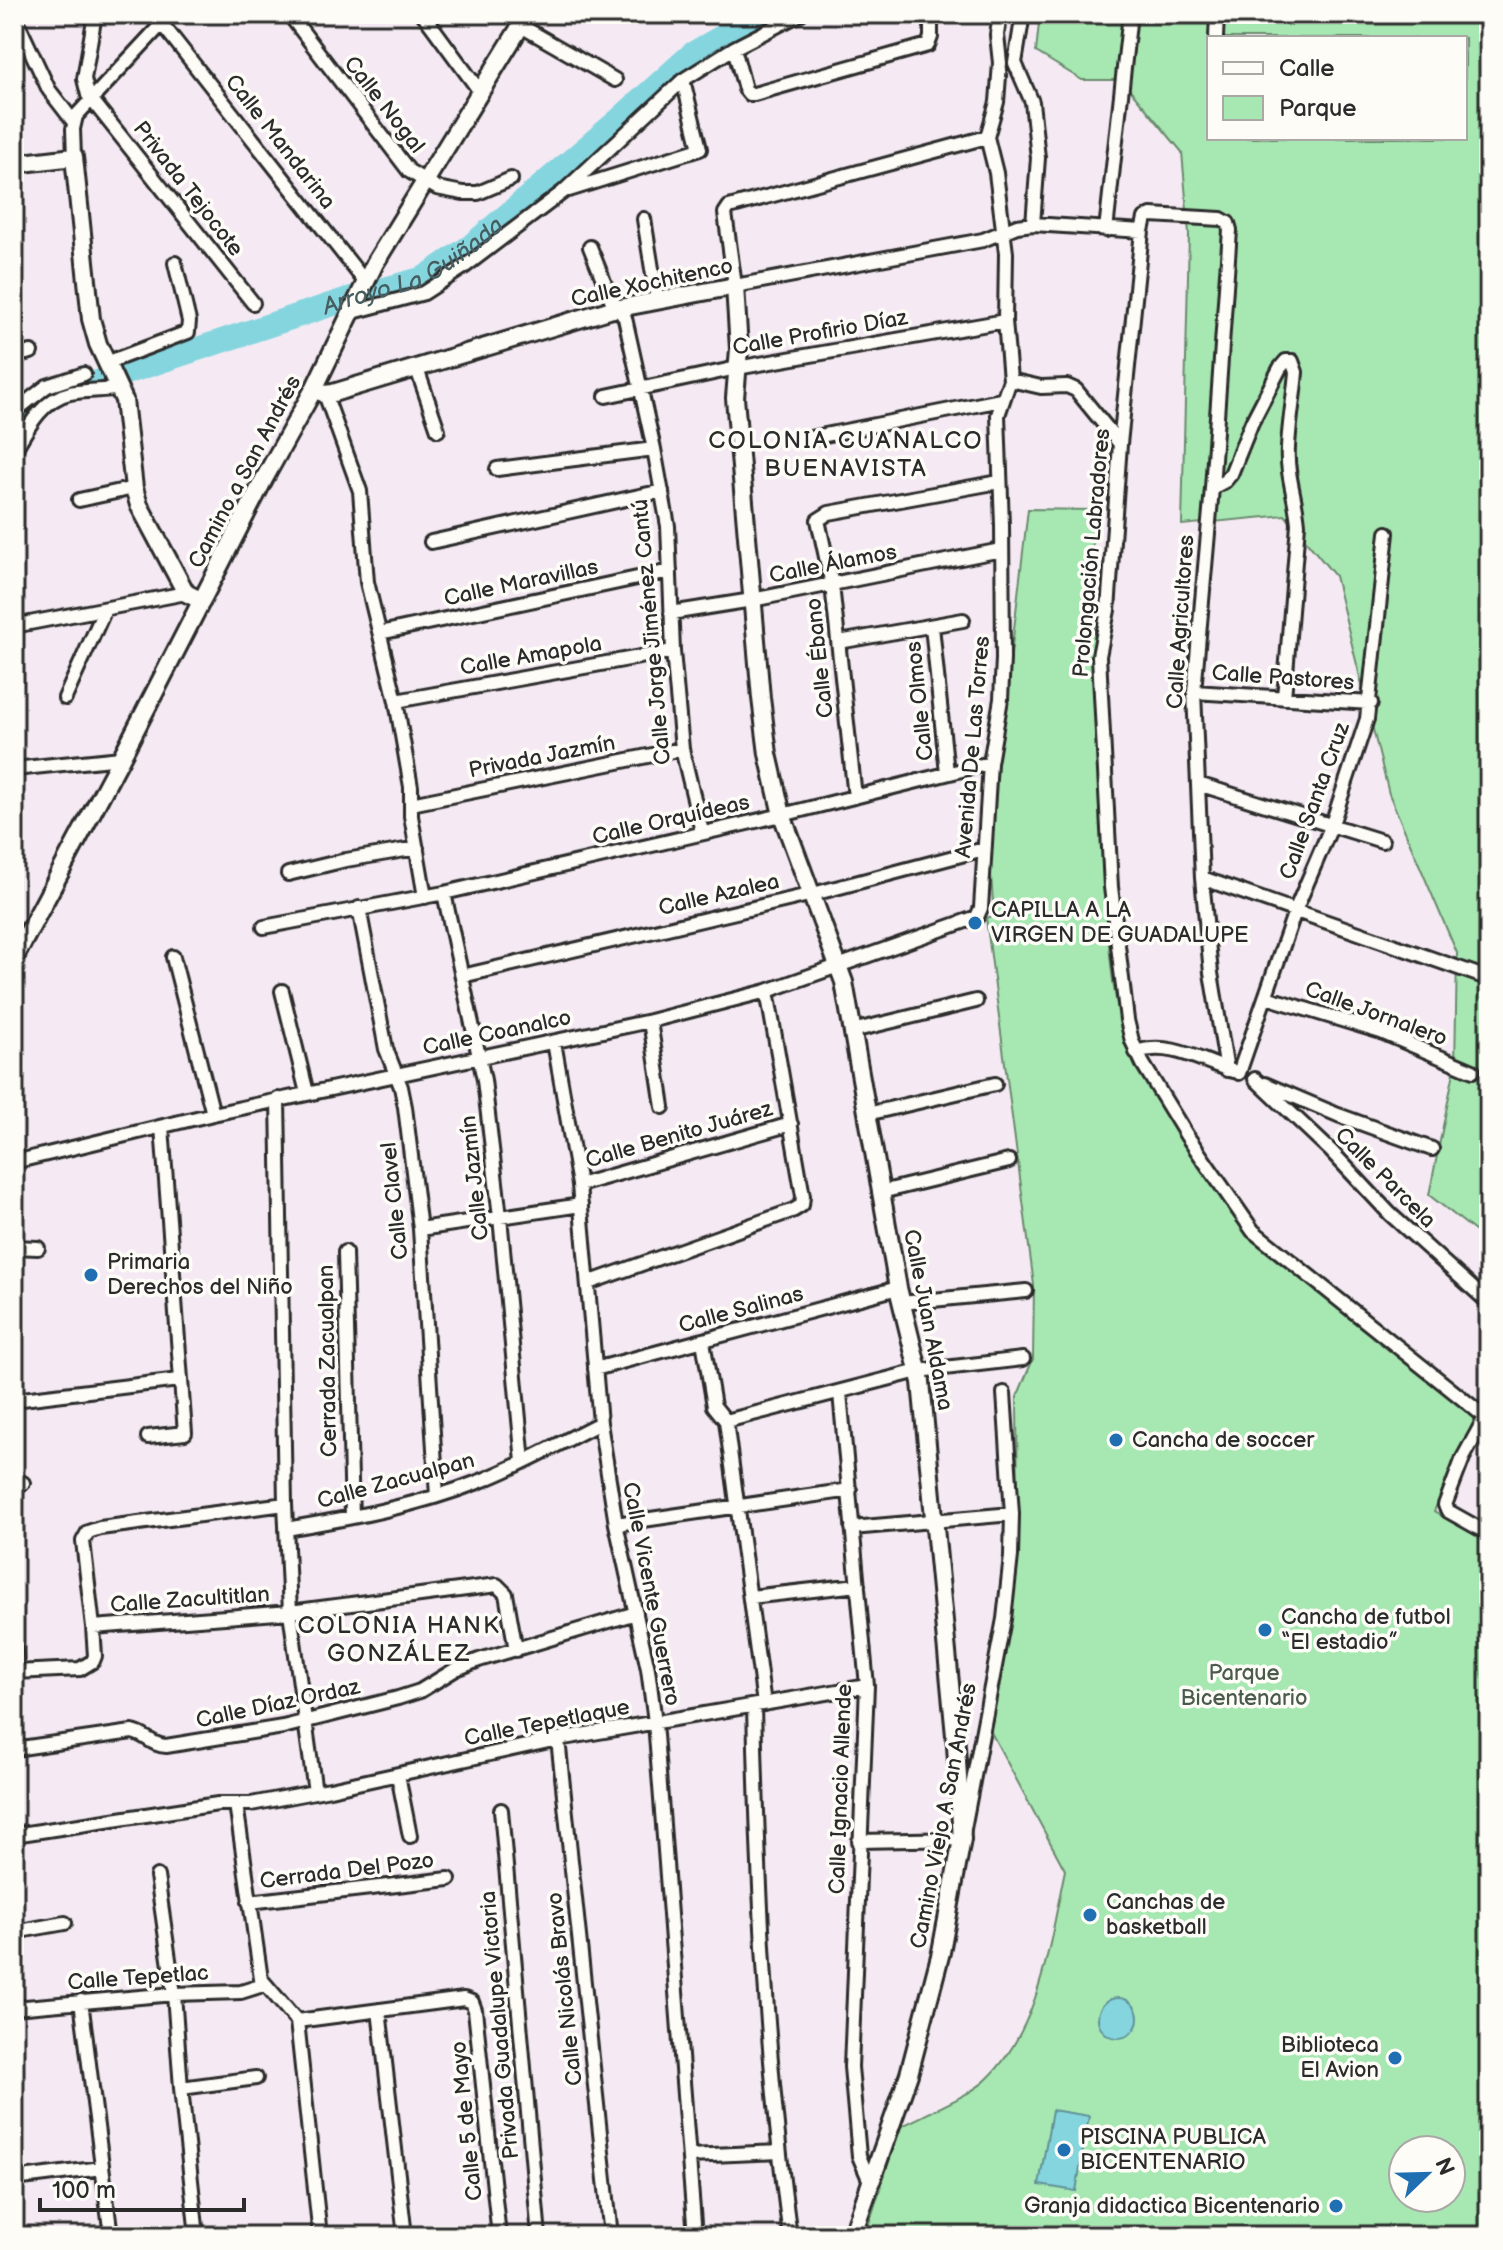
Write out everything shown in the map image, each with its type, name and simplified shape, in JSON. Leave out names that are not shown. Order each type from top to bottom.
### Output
[{"type":"street","points":[[91,99],[84,79],[95,14]]},
{"type":"street","name":"Calle Nogal","points":[[289,14],[397,158],[426,182],[450,191],[478,193],[511,179]]},
{"type":"street","points":[[423,14],[481,93]]},
{"type":"street","points":[[355,309],[430,289],[563,192],[683,80],[734,48],[800,14]]},
{"type":"street","points":[[734,48],[745,89],[749,94],[754,94],[928,45],[931,14]]},
{"type":"street","name":"Avenida De Las Torres","points":[[979,914],[990,763],[1001,699],[1003,659],[998,415],[1010,380],[1005,321],[1004,231],[996,173],[987,137],[997,102],[1000,14]]},
{"type":"street","points":[[1023,14],[1015,63],[1032,102],[1038,158],[1033,224]]},
{"type":"street","points":[[1106,230],[1130,14]]},
{"type":"street","points":[[1216,36],[1217,14]]},
{"type":"street","points":[[14,15],[49,90],[73,121],[91,319],[127,412],[134,488],[144,516],[186,593],[202,601]]},
{"type":"street","points":[[73,121],[167,19]]},
{"type":"street","name":"Calle Mandarina","points":[[167,19],[366,285]]},
{"type":"street","points":[[525,20],[615,80]]},
{"type":"street","name":"Camino a San Andrés","points":[[14,959],[264,479],[319,391],[375,263],[525,20]]},
{"type":"street","points":[[1000,63],[1015,63]]},
{"type":"street","points":[[563,192],[698,150],[700,143],[683,80]]},
{"type":"street","name":"Privada Tejocote","points":[[91,99],[253,303]]},
{"type":"street","points":[[782,815],[768,754],[752,600],[735,398],[735,286],[725,213],[729,207],[987,137]]},
{"type":"street","points":[[14,164],[74,157]]},
{"type":"street","name":"Prolongación Labradores","points":[[1228,223],[1221,219],[1147,217],[1142,231],[1120,444],[1108,610],[1099,656],[1111,887],[1127,1020],[1136,1052],[1187,1136],[1253,1231],[1487,1419],[1463,1458],[1445,1505],[1448,1511],[1489,1534]]},
{"type":"street","points":[[644,219],[657,300]]},
{"type":"street","name":"Calle Agricultores","points":[[1228,223],[1230,230],[1212,488],[1194,692],[1202,878],[1211,973],[1233,1071]]},
{"type":"street","name":"Calle Xochitenco","points":[[319,391],[417,369],[619,308],[983,240],[1033,224],[1142,231]]},
{"type":"street","name":"Calle Jorge Jiménez Cantú","points":[[590,247],[611,299],[625,318],[654,449],[668,526],[673,651],[682,749],[702,832]]},
{"type":"street","points":[[14,451],[17,436],[45,408],[65,395],[113,376],[188,332],[189,321],[175,263]]},
{"type":"street","name":"Calle Profirio Díaz","points":[[606,396],[737,368],[1005,321]]},
{"type":"street","points":[[14,356],[31,352]]},
{"type":"street","points":[[1212,488],[1231,474],[1252,422],[1280,368],[1286,361],[1292,361],[1296,372],[1287,449],[1298,524],[1284,698]]},
{"type":"street","points":[[417,369],[438,430]]},
{"type":"street","points":[[14,412],[47,386],[84,374]]},
{"type":"street","points":[[1010,380],[1041,387],[1067,386],[1076,390],[1120,444]]},
{"type":"street","points":[[319,391],[360,491],[367,582],[396,701],[425,897]]},
{"type":"street","points":[[800,440],[1001,400]]},
{"type":"street","points":[[497,469],[654,449]]},
{"type":"street","name":"Calle Ébano","points":[[855,797],[832,585],[819,525],[821,517],[999,482]]},
{"type":"street","points":[[79,500],[134,488]]},
{"type":"street","points":[[431,542],[662,491]]},
{"type":"street","name":"Calle Santa Cruz","points":[[1233,1071],[1266,997],[1295,911],[1331,827],[1371,703],[1387,533]]},
{"type":"street","name":"Calle Álamos","points":[[671,613],[832,585],[1001,550]]},
{"type":"street","name":"Calle Maravillas","points":[[380,633],[670,571]]},
{"type":"street","points":[[14,626],[186,593]]},
{"type":"street","points":[[65,698],[105,609]]},
{"type":"street","points":[[839,642],[963,620]]},
{"type":"street","name":"Calle Olmos","points":[[932,626],[947,773]]},
{"type":"street","name":"Calle Amapola","points":[[396,701],[673,651]]},
{"type":"street","name":"Calle Pastores","points":[[1194,692],[1371,703]]},
{"type":"street","name":"Privada Jazmín","points":[[411,804],[682,749]]},
{"type":"street","points":[[14,769],[121,758]]},
{"type":"street","name":"Calle Orquídeas","points":[[264,927],[444,893],[782,815],[990,763]]},
{"type":"street","points":[[1198,784],[1382,841]]},
{"type":"street","name":"Calle Juan Aldama","points":[[782,815],[839,966],[900,1296],[923,1399],[962,1839]]},
{"type":"street","points":[[288,874],[417,848]]},
{"type":"street","name":"Calle Azalea","points":[[462,976],[813,894],[984,849]]},
{"type":"street","points":[[1202,878],[1487,978]]},
{"type":"street","name":"Calle Jazmín","points":[[444,893],[479,1059],[500,1217],[523,1462]]},
{"type":"street","name":"Calle Clavel","points":[[359,908],[386,1049],[405,1107],[420,1229],[437,1496]]},
{"type":"street","name":"Calle Coanalco","points":[[14,1162],[278,1099],[650,1021],[767,991],[973,919],[979,914]]},
{"type":"street","points":[[173,957],[213,1114]]},
{"type":"street","points":[[282,991],[307,1093]]},
{"type":"street","points":[[588,1283],[802,1205],[803,1196],[767,991]]},
{"type":"street","name":"Calle Jornalero","points":[[1266,997],[1381,1032],[1473,1071]]},
{"type":"street","points":[[852,1031],[976,1001]]},
{"type":"street","points":[[650,1021],[663,1107]]},
{"type":"street","name":"Calle Vicente Guerrero","points":[[554,1042],[579,1185],[600,1423],[616,1524],[648,1669],[655,1722],[695,2236]]},
{"type":"street","points":[[1136,1052],[1166,1048],[1255,1079],[1338,1115],[1432,1149]]},
{"type":"street","name":"Calle Parcela","points":[[1255,1079],[1331,1151],[1390,1214],[1489,1303]]},
{"type":"street","points":[[867,1114],[995,1084]]},
{"type":"street","points":[[278,1099],[285,1504],[290,1612],[315,1792]]},
{"type":"street","name":"Calle Benito Juárez","points":[[579,1185],[791,1124]]},
{"type":"street","points":[[148,1437],[185,1433],[162,1127]]},
{"type":"street","points":[[881,1192],[1009,1161]]},
{"type":"street","points":[[420,1229],[581,1205]]},
{"type":"street","points":[[14,1247],[38,1248]]},
{"type":"street","name":"Cerrada Zacualpan","points":[[345,1252],[352,1517]]},
{"type":"street","name":"Calle Salinas","points":[[595,1369],[900,1296],[1026,1291]]},
{"type":"street","points":[[703,1341],[714,1406],[726,1421],[750,1597],[759,1705],[759,1890],[779,2152],[790,2236]]},
{"type":"street","points":[[726,1421],[918,1371],[1023,1359]]},
{"type":"street","points":[[14,1399],[179,1380]]},
{"type":"street","name":"Calle Ignacio Allende","points":[[840,1393],[867,1686],[851,2067],[859,2156],[871,2184]]},
{"type":"street","name":"Camino Viejo A San Andrés","points":[[852,2236],[927,2014],[1004,1619],[1012,1514],[1004,1393]]},
{"type":"street","name":"Calle Zacualpan","points":[[286,1529],[437,1496],[481,1481],[600,1423]]},
{"type":"street","points":[[616,1524],[850,1490]]},
{"type":"street","points":[[14,1642],[16,1672],[80,1669],[90,1665],[95,1656],[83,1541],[88,1532],[285,1504]]},
{"type":"street","points":[[852,1528],[1012,1514]]},
{"type":"street","name":"Calle Zacultitlan","points":[[93,1627],[290,1612],[497,1585],[502,1586],[506,1594],[516,1650]]},
{"type":"street","points":[[750,1597],[858,1585]]},
{"type":"street","name":"Calle Díaz Ordaz","points":[[14,1749],[132,1732],[142,1734],[156,1745],[166,1746],[259,1732],[420,1691],[456,1669],[636,1613]]},
{"type":"street","name":"Calle Tepetlaque","points":[[14,1835],[218,1804],[251,1804],[558,1739],[867,1686]]},
{"type":"street","name":"Calle Nicolás Bravo","points":[[558,1739],[611,2236]]},
{"type":"street","points":[[398,1775],[410,1836]]},
{"type":"street","points":[[236,1804],[263,1985],[297,2021],[320,2236]]},
{"type":"street","name":"Privada Guadalupe Victoria","points":[[501,1810],[539,2236]]},
{"type":"street","points":[[859,1841],[962,1839]]},
{"type":"street","points":[[157,1876],[174,1994],[197,2236]]},
{"type":"street","name":"Cerrada Del Pozo","points":[[249,1902],[449,1879]]},
{"type":"street","points":[[14,1932],[65,1923]]},
{"type":"street","name":"Calle Tepetlac","points":[[14,2008],[174,1994],[241,1992],[263,1985]]},
{"type":"street","name":"Calle 5 de Mayo","points":[[379,2010],[464,1999],[472,2002],[499,2236]]},
{"type":"street","points":[[81,2001],[111,2236]]},
{"type":"street","points":[[297,2021],[379,2010],[405,2236]]},
{"type":"street","points":[[181,2088],[256,2078]]},
{"type":"street","points":[[689,2156],[779,2152]]},
{"type":"street","points":[[14,2179],[102,2168]]},
{"type":"green space","points":[[1040,14],[1489,14],[1489,1242],[1429,1195],[1455,1067],[1457,953],[1389,794],[1335,576],[1285,515],[1182,525],[1189,234],[1182,152],[1122,80],[1082,80],[1036,52]]},
{"type":"green space","name":"Parque Bicentenario","points":[[1028,509],[1092,510],[1097,735],[1109,945],[1120,1020],[1135,1067],[1246,1233],[1475,1418],[1434,1511],[1489,1543],[1489,2236],[865,2236],[900,2127],[979,2086],[1004,2059],[1019,2036],[1031,2010],[1048,1954],[1065,1870],[986,1723],[1007,1619],[1018,1531],[1017,1397],[1033,1359],[1034,1285],[986,918],[994,916],[989,848],[995,765]]},
{"type":"water","points":[[1118,1998],[1132,2004],[1138,2018],[1132,2032],[1118,2038],[1104,2032],[1098,2018],[1104,2004]]},
{"type":"water","name":"PISCINA PUBLICA BICENTENARIO","points":[[1052,2110],[1089,2116],[1076,2191],[1039,2185]]},
{"type":"waterway","name":"Arroyo La Guiñada","points":[[14,427],[50,393],[95,383],[348,299],[424,278],[471,246],[692,54],[762,14]]},
{"type":"place","name":"CAPILLA A LA VIRGEN DE GUADALUPE","points":[[975,923]]},
{"type":"place","name":"Primaria Derechos del Niño","points":[[91,1275]]},
{"type":"place","name":"Cancha de soccer","points":[[1116,1440]]},
{"type":"place","name":"Cancha de futbol “El estadio”","points":[[1265,1630]]},
{"type":"place","name":"Canchas de basketball","points":[[1090,1915]]},
{"type":"place","name":"Biblioteca El Avion","points":[[1395,2058]]},
{"type":"place","name":"PISCINA PUBLICA BICENTENARIO","points":[[1064,2150]]},
{"type":"place","name":"Granja didactica Bicentenario","points":[[1336,2206]]},
{"type":"district","name":"COLONIA CUANALCO BUENAVISTA","points":[[846,454]]},
{"type":"district","name":"COLONIA HANK GONZÁLEZ","points":[[399,1639]]}]
